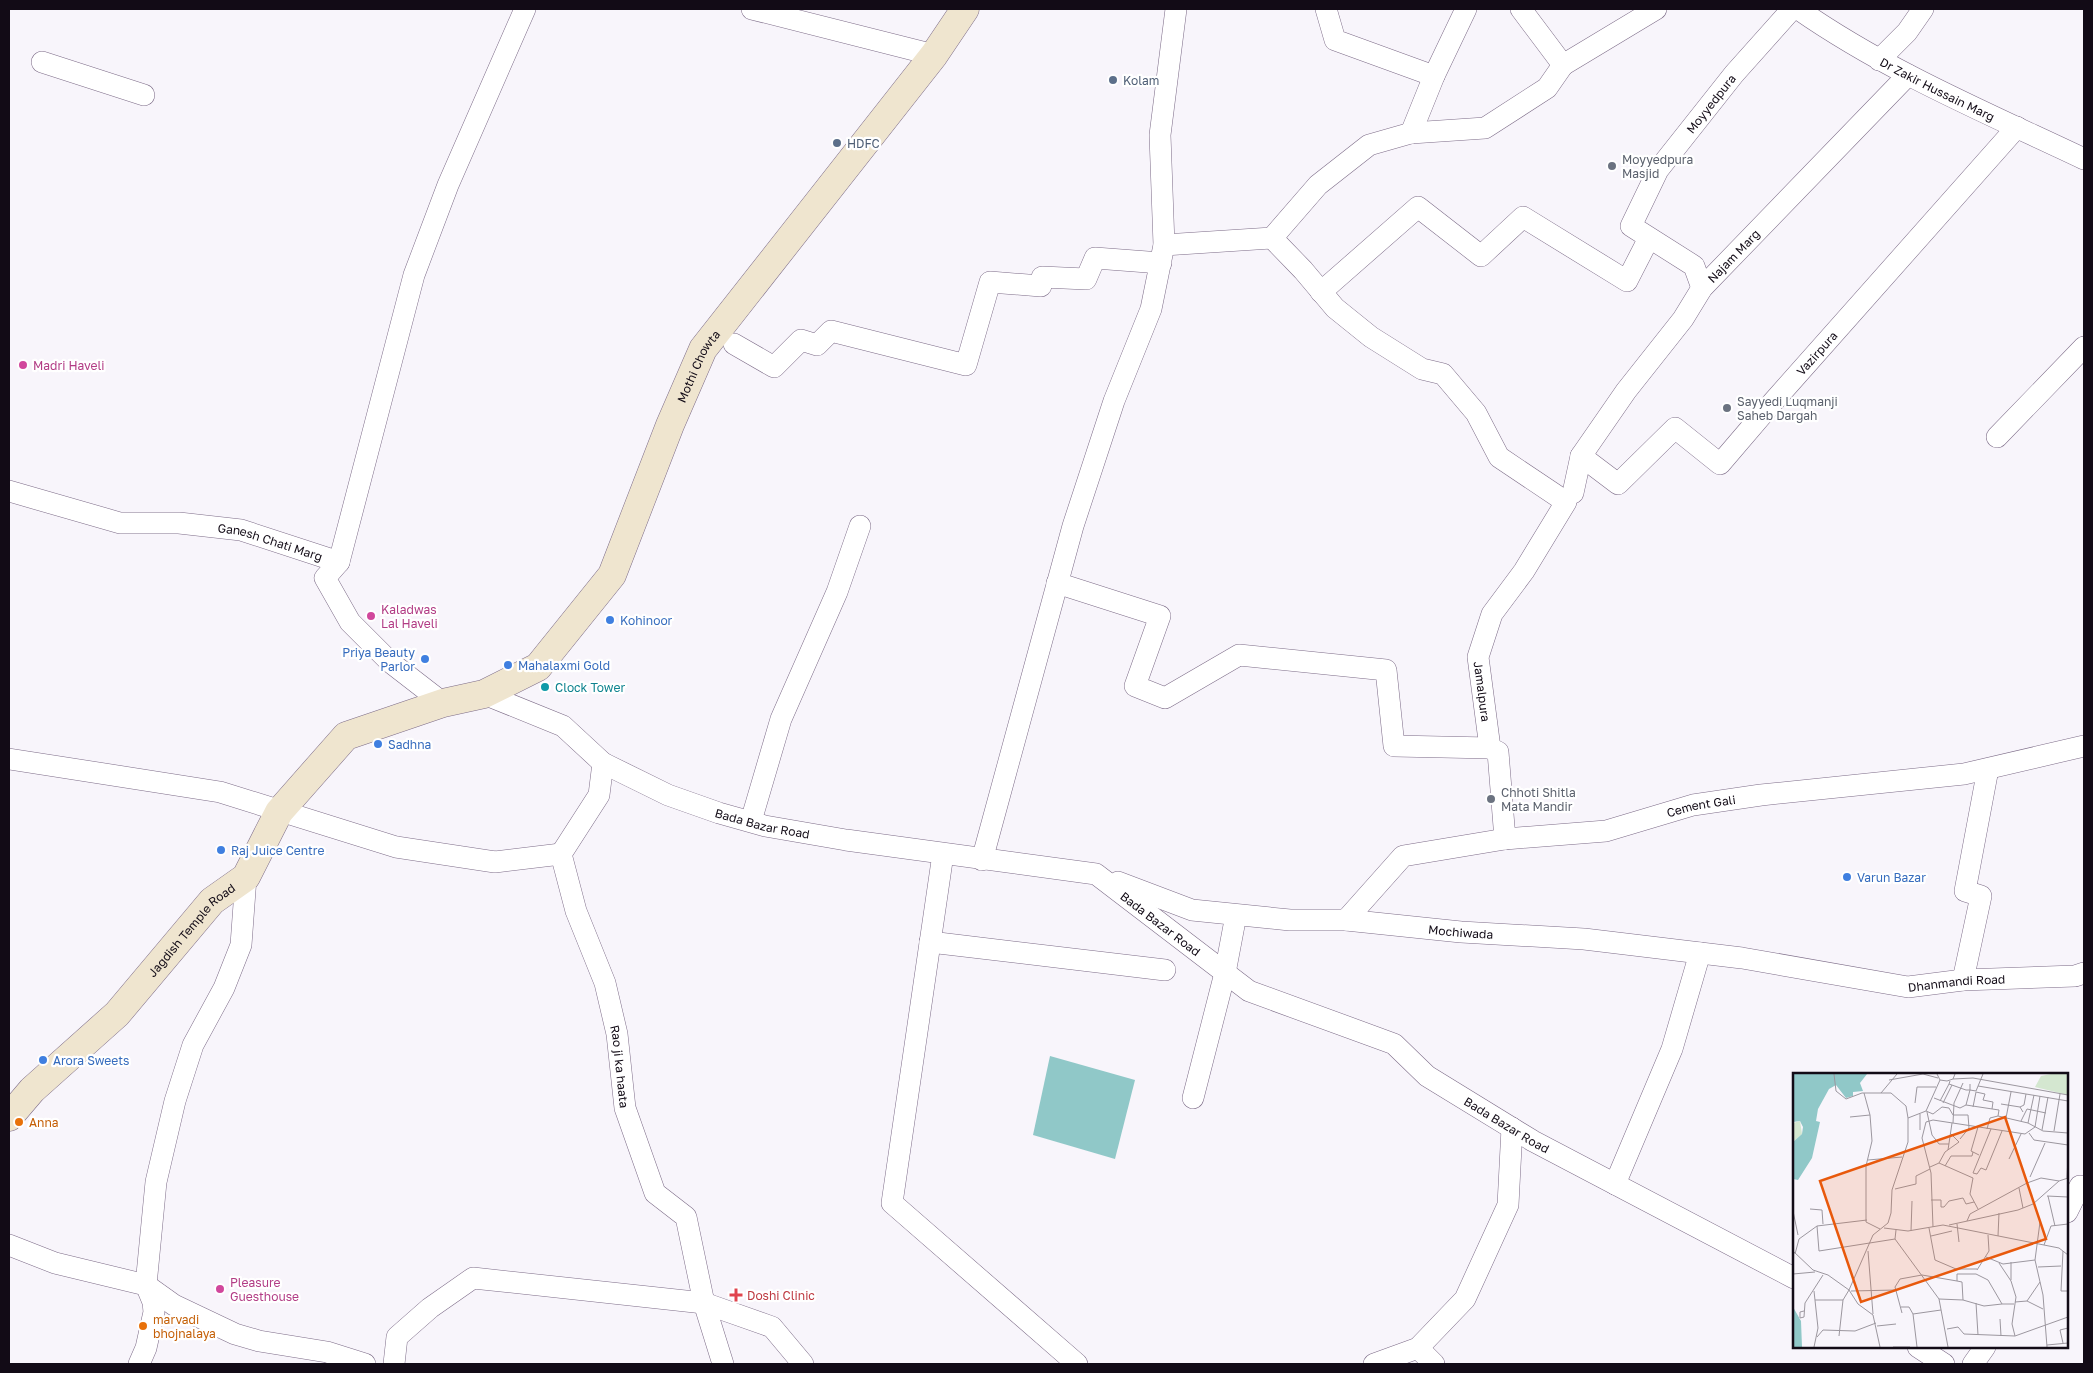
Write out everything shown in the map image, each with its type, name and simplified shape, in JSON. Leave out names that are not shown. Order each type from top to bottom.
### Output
[{"type":"main road","name":"Mothi Chowta","points":[[443,703],[484,694],[538,667],[612,575],[670,425],[703,349],[746,297],[832,182],[934,55],[966,9]]},
{"type":"main road","name":"Jagdish Temple Road","points":[[9,1117],[32,1090],[118,1014],[212,901],[246,877],[279,812],[346,736],[443,703]]},
{"type":"street","points":[[339,562],[414,275],[448,184],[525,9]]},
{"type":"street","points":[[752,9],[934,55]]},
{"type":"street","points":[[982,860],[1073,526],[1114,401],[1152,309],[1163,254],[1160,135],[1176,9]]},
{"type":"street","points":[[1326,9],[1335,40],[1434,76]]},
{"type":"street","points":[[1411,133],[1434,76],[1466,9]]},
{"type":"street","points":[[1521,9],[1564,65]]},
{"type":"street","points":[[734,344],[774,367],[801,340],[817,345],[831,332],[966,365],[990,282],[1041,286],[1042,277],[1086,279],[1095,258],[1163,254],[1272,238],[1318,185],[1368,145],[1411,133],[1485,128],[1548,88],[1564,65],[1656,9]]},
{"type":"street","name":"Moyyedpura","points":[[1702,288],[1694,266],[1631,226],[1658,170],[1734,74],[1792,9]]},
{"type":"street","name":"Dr Zakir Hussain Marg","points":[[1798,9],[1836,35],[1879,60],[2084,159]]},
{"type":"street","points":[[1879,60],[1907,32],[1923,9]]},
{"type":"street","points":[[42,62],[144,95]]},
{"type":"street","name":"Najam Marg","points":[[1581,456],[1626,391],[1683,319],[1702,288],[1908,75]]},
{"type":"street","name":"Vazirpura","points":[[1581,456],[1618,484],[1675,428],[1720,464],[2017,127]]},
{"type":"street","points":[[1321,292],[1418,207],[1482,256],[1523,218],[1627,282],[1649,238]]},
{"type":"street","points":[[1272,238],[1335,308],[1371,337],[1422,369],[1443,374],[1476,413],[1499,457],[1570,497]]},
{"type":"street","points":[[1998,437],[2084,347]]},
{"type":"street","name":"Jamalpura","points":[[1505,839],[1498,752],[1490,748],[1478,657],[1492,614],[1524,571],[1570,497],[1581,456]]},
{"type":"street","name":"Ganesh Chati Marg","points":[[9,491],[120,523],[179,523],[241,530],[339,562],[326,578],[350,622],[390,662],[443,703]]},
{"type":"street","points":[[751,822],[781,719],[837,592],[860,526]]},
{"type":"street","points":[[1057,583],[1160,616],[1135,686],[1165,698],[1239,654],[1386,670],[1394,746],[1490,748]]},
{"type":"street","name":"Bada Bazar Road","points":[[484,694],[563,726],[603,763],[668,795],[751,822],[846,840],[1096,874],[1249,991],[1394,1044],[1427,1076],[1533,1142],[1793,1277]]},
{"type":"street","name":"Cement Gali","points":[[1346,920],[1403,856],[1505,839],[1606,831],[1693,805],[1762,795],[1964,774],[2084,746]]},
{"type":"street","points":[[9,759],[220,792],[396,847],[495,862],[561,854],[598,795],[603,763]]},
{"type":"street","points":[[1964,980],[1981,896],[1965,891],[1988,768]]},
{"type":"street","name":"Rao ji ka haata","points":[[561,854],[576,911],[606,984],[617,1034],[625,1108],[655,1193],[686,1217],[704,1303],[724,1364]]},
{"type":"street","points":[[943,854],[892,1203],[1077,1364]]},
{"type":"street","name":"Mochiwada","points":[[1096,874],[1192,910],[1290,920],[1346,920],[1461,932],[1584,938],[1830,972]]},
{"type":"street","points":[[139,1364],[146,1348],[154,1318],[154,1302],[146,1285],[156,1182],[173,1110],[193,1045],[224,988],[241,945],[246,877]]},
{"type":"street","points":[[1193,1098],[1225,973],[1236,914]]},
{"type":"street","points":[[930,942],[1165,970]]},
{"type":"street","points":[[1615,1184],[1672,1049],[1700,953]]},
{"type":"street","name":"Dhanmandi Road","points":[[1830,972],[1908,987],[1964,980],[2075,976],[2084,974]]},
{"type":"street","points":[[1374,1364],[1418,1348],[1465,1299],[1508,1205],[1512,1128]]},
{"type":"street","points":[[2068,1210],[2080,1186]]},
{"type":"street","points":[[9,1246],[55,1263],[146,1285],[174,1305],[235,1334],[260,1341],[328,1352],[365,1364]]},
{"type":"street","points":[[394,1364],[397,1337],[430,1308],[473,1278],[704,1303],[772,1327],[803,1364]]},
{"type":"street","points":[[1418,1348],[1434,1364]]},
{"type":"street","points":[[1920,1348],[1944,1364]]},
{"type":"street","points":[[1974,1364],[1984,1348]]},
{"type":"water","points":[[1050,1056],[1135,1080],[1115,1159],[1033,1135]]},
{"type":"place","name":"Kolam","points":[[1113,80]]},
{"type":"place","name":"HDFC","points":[[837,143]]},
{"type":"place","name":"Moyyedpura Masjid","points":[[1612,166]]},
{"type":"place","name":"Madri Haveli","points":[[23,365]]},
{"type":"place","name":"Sayyedi Luqmanji Saheb Dargah","points":[[1727,408]]},
{"type":"place","name":"Kaladwas Lal Haveli","points":[[371,616]]},
{"type":"place","name":"Kohinoor","points":[[610,620]]},
{"type":"place","name":"Priya Beauty Parlor","points":[[425,659]]},
{"type":"place","name":"Mahalaxmi Gold","points":[[508,665]]},
{"type":"place","name":"Clock Tower","points":[[545,687]]},
{"type":"place","name":"Sadhna","points":[[378,744]]},
{"type":"place","name":"Chhoti Shitla Mata Mandir","points":[[1491,799]]},
{"type":"place","name":"Raj Juice Centre","points":[[221,850]]},
{"type":"place","name":"Varun Bazar","points":[[1847,877]]},
{"type":"place","name":"Arora Sweets","points":[[43,1060]]},
{"type":"place","name":"Anna","points":[[19,1122]]},
{"type":"place","name":"Pleasure Guesthouse","points":[[220,1289]]},
{"type":"place","name":"Doshi Clinic","points":[[736,1295]]},
{"type":"place","name":"marvadi bhojnalaya","points":[[143,1326]]}]
